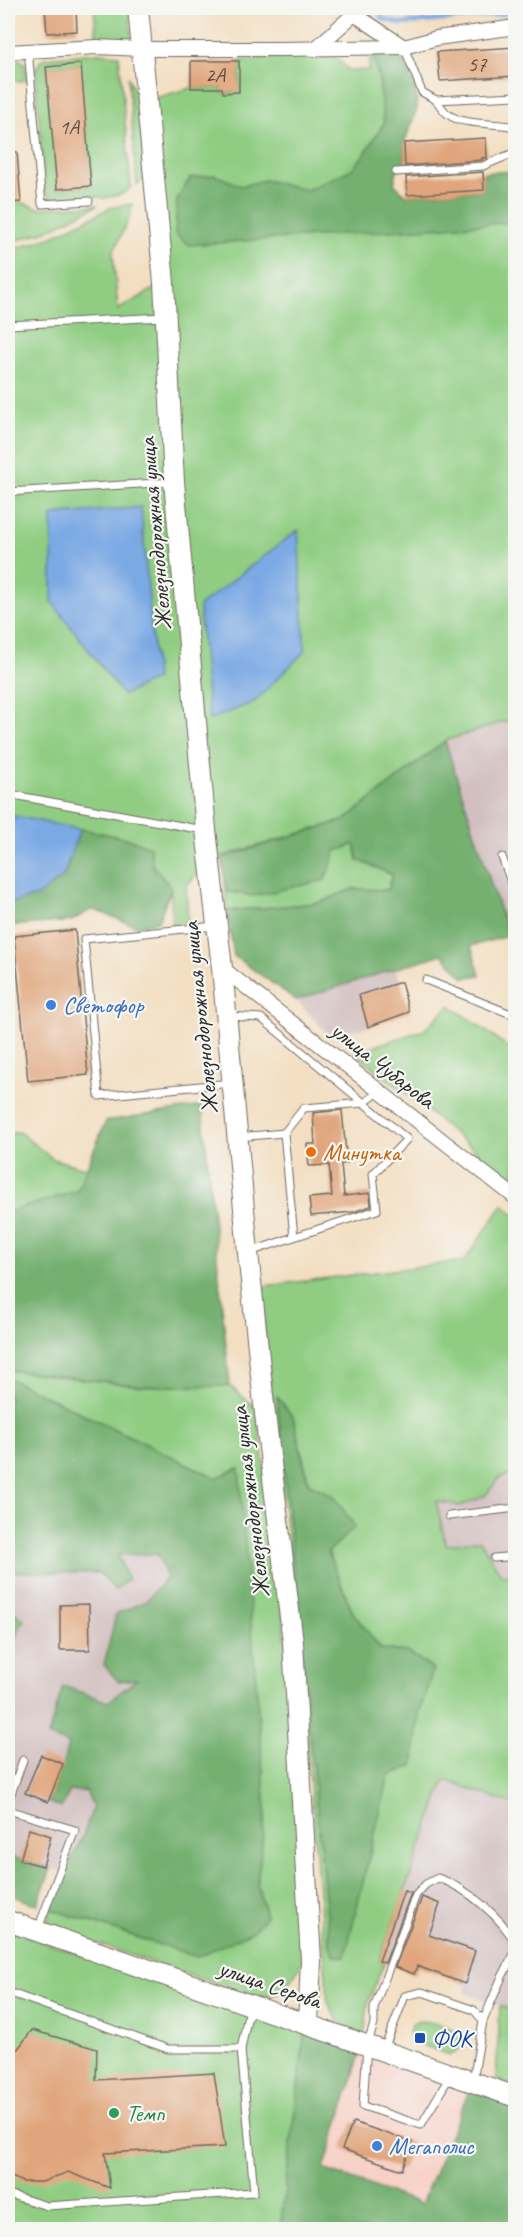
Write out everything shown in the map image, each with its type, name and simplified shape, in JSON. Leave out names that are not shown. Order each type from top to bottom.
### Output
[{"type":"street","name":"Железнодорожная улица","points":[[138,8],[166,317],[174,482],[206,830],[227,1015],[248,1253],[293,1642],[311,1961],[308,2024]]},
{"type":"street","points":[[315,49],[354,11],[404,46]]},
{"type":"street","points":[[8,52],[97,46],[142,49],[315,49],[404,46],[437,38],[516,27]]},
{"type":"street","name":"улица Чубарова","points":[[222,968],[516,1198]]},
{"type":"street","name":"улица Серова","points":[[8,1921],[516,2097]]},
{"type":"lane","points":[[404,46],[422,92],[436,100],[448,115],[462,121],[495,122],[516,127]]},
{"type":"lane","points":[[28,50],[42,204],[89,201]]},
{"type":"lane","points":[[436,100],[516,96]]},
{"type":"lane","points":[[396,172],[483,166],[516,152]]},
{"type":"lane","points":[[8,325],[166,317]]},
{"type":"lane","points":[[8,492],[174,482]]},
{"type":"lane","points":[[8,794],[206,830]]},
{"type":"lane","points":[[502,857],[516,896]]},
{"type":"lane","points":[[217,926],[84,939],[99,1096],[233,1082]]},
{"type":"lane","points":[[426,980],[516,1016]]},
{"type":"lane","points":[[227,1015],[261,1018],[407,1139],[373,1174],[376,1210],[248,1253]]},
{"type":"lane","points":[[294,1237],[284,1134],[304,1108],[364,1103],[380,1091]]},
{"type":"lane","points":[[238,1137],[284,1134]]},
{"type":"lane","points":[[449,1516],[516,1508]]},
{"type":"lane","points":[[494,1558],[516,1556]]},
{"type":"lane","points":[[8,1802],[23,1760]]},
{"type":"lane","points":[[8,1810],[75,1830],[37,1931]]},
{"type":"lane","points":[[450,2075],[421,2125],[363,2106],[375,2049],[374,2008],[416,1895],[426,1884],[438,1878],[455,1884],[473,1897],[510,1932],[516,1946]]},
{"type":"lane","points":[[472,2082],[483,2021],[501,1978],[516,1950]]},
{"type":"lane","points":[[8,1992],[168,2049],[241,2049]]},
{"type":"lane","points":[[375,2049],[405,1996],[422,1992],[474,2010],[483,2021]]},
{"type":"lane","points":[[8,2194],[47,2206],[254,2192],[241,2049],[247,2020],[253,2005]]},
{"type":"shaded area","points":[[515,718],[515,959],[445,741]]},
{"type":"shaded area","points":[[395,968],[401,982],[368,1027],[329,1035],[296,1000]]},
{"type":"shaded area","points":[[8,1463],[224,1518],[206,1913],[8,1856]]},
{"type":"shaded area","points":[[515,1474],[515,1574],[501,1575],[446,1546],[436,1500],[460,1506],[485,1496],[500,1477]]},
{"type":"shaded area","points":[[445,1779],[515,1805],[515,2011],[465,1993],[467,1985],[465,1984],[418,1967],[414,1974],[379,1961]]},
{"type":"shaded area","points":[[361,2051],[470,2089],[422,2204],[324,2169]]},
{"type":"green space","points":[[94,8],[129,8],[132,42],[97,40]]},
{"type":"green space","points":[[398,52],[408,69],[416,93],[417,109],[404,143],[405,163],[396,172],[394,184],[406,195],[484,190],[483,173],[515,171],[515,222],[188,245],[175,234],[177,200],[190,178],[215,175],[241,186],[265,180],[307,190],[352,169],[364,155],[384,123],[379,79],[373,53]]},
{"type":"green space","points":[[98,53],[119,55],[131,187],[123,194],[105,198],[92,196],[57,199],[51,198],[45,192],[35,70],[41,60]],"holes":[[[80,64],[91,186],[57,189],[47,67]]]},
{"type":"green space","points":[[373,53],[379,79],[384,123],[412,120],[404,143],[405,163],[396,172],[394,184],[406,195],[484,190],[515,172],[515,718],[445,741],[345,820],[209,860],[186,886],[188,921],[172,927],[171,890],[158,921],[139,927],[92,909],[71,921],[8,926],[8,251],[49,238],[110,208],[132,204],[131,214],[113,253],[118,310],[164,283],[155,98],[191,88],[222,88],[223,93],[239,92],[239,61],[283,56],[334,56],[350,71],[369,70]]},
{"type":"green space","points":[[17,59],[25,63],[27,80],[8,82],[8,60]]},
{"type":"green space","points":[[128,77],[139,101],[146,177],[137,185]]},
{"type":"green space","points":[[21,202],[37,208],[98,205],[46,231],[8,243],[8,203]]},
{"type":"green space","points":[[445,741],[508,936],[471,946],[480,975],[464,978],[442,954],[296,1000],[234,956],[227,911],[319,903],[353,889],[388,890],[393,875],[358,860],[355,844],[336,851],[325,880],[253,896],[226,891],[222,858],[345,820]]},
{"type":"green space","points":[[80,829],[126,838],[150,847],[153,866],[171,888],[158,921],[139,927],[92,909],[71,921],[8,926],[8,896],[11,903],[63,877]]},
{"type":"green space","points":[[356,844],[358,860],[393,875],[388,890],[353,889],[319,903],[227,911],[226,891],[253,896],[336,851]]},
{"type":"green space","points":[[450,1005],[515,1050],[515,1183],[355,1052],[424,1030]]},
{"type":"green space","points":[[202,1106],[230,1386],[142,1386],[8,1370],[8,1212],[77,1191],[106,1121]]},
{"type":"green space","points":[[19,1132],[53,1159],[88,1169],[77,1191],[8,1212],[8,1133]]},
{"type":"green space","points":[[503,1205],[515,1215],[515,1474],[500,1477],[485,1496],[460,1506],[436,1501],[446,1545],[480,1540],[501,1575],[515,1574],[515,1805],[445,1780],[379,1961],[384,1963],[368,2003],[364,2036],[351,2031],[342,2024],[334,2015],[328,2002],[299,1645],[261,1298],[265,1286],[464,1261]],"holes":[[[277,1397],[293,1417],[328,1552],[353,1613],[381,1649],[407,1652],[433,1670],[419,1714],[413,1766],[389,1775],[344,1956],[334,1956],[330,1945]]]},
{"type":"green space","points":[[8,1370],[142,1386],[230,1386],[257,1409],[286,1643],[304,1957],[292,1980],[275,1994],[257,1998],[45,1926],[51,1909],[197,1957],[266,1916],[257,1884],[266,1810],[238,1468],[217,1478],[8,1378]]},
{"type":"green space","points":[[8,1378],[216,1478],[239,1468],[266,1810],[257,1884],[266,1916],[252,1932],[197,1957],[51,1909],[64,1872],[83,1837],[93,1807],[86,1791],[70,1791],[61,1808],[48,1802],[68,1744],[48,1736],[63,1686],[108,1702],[137,1679],[118,1681],[104,1665],[116,1614],[146,1601],[167,1577],[157,1554],[118,1555],[128,1580],[115,1590],[99,1573],[8,1572]]},
{"type":"green space","points":[[277,1396],[293,1417],[308,1483],[334,1496],[355,1527],[328,1552],[353,1613],[381,1649],[407,1652],[433,1669],[419,1714],[413,1766],[389,1775],[345,1956],[334,1956],[330,1945]]},
{"type":"green space","points":[[8,1608],[24,1619],[8,1655]]},
{"type":"green space","points":[[8,1856],[51,1869],[37,1905],[8,1894]]},
{"type":"green space","points":[[8,1930],[305,2032],[280,2229],[8,2230]]},
{"type":"green space","points":[[500,2006],[515,2011],[515,2087],[496,2080]]},
{"type":"green space","points":[[419,2021],[437,2023],[453,2030],[461,2038],[460,2048],[450,2055],[414,2042],[409,2037],[411,2025]]},
{"type":"green space","points":[[305,2032],[361,2051],[324,2169],[421,2204],[470,2089],[515,2106],[515,2229],[280,2230]]},
{"type":"water","points":[[141,507],[156,679],[123,695],[52,602],[52,515]]},
{"type":"water","points":[[298,530],[305,651],[254,702],[209,720],[199,606]]},
{"type":"water","points":[[8,815],[80,829],[63,877],[37,896],[11,903],[8,896]]},
{"type":"building","points":[[45,8],[76,8],[77,31],[47,33]]},
{"type":"building","points":[[516,47],[516,76],[440,81],[437,52]]},
{"type":"building","points":[[191,61],[239,61],[239,92],[223,93],[222,88],[191,88]]},
{"type":"building","points":[[81,64],[91,186],[57,189],[46,67]]},
{"type":"building","points":[[486,138],[487,158],[482,158],[482,160],[405,166],[404,143]]},
{"type":"building","points":[[8,152],[17,152],[21,202],[8,203]]},
{"type":"building","points":[[483,172],[484,190],[407,195],[406,177]]},
{"type":"building","name":"Светофор","points":[[75,930],[88,1075],[28,1081],[14,936]]},
{"type":"building","points":[[401,982],[409,1012],[368,1027],[359,995]]},
{"type":"building","points":[[342,1110],[347,1163],[341,1164],[344,1196],[370,1193],[371,1206],[353,1212],[311,1216],[309,1198],[332,1196],[329,1165],[309,1166],[307,1144],[315,1144],[313,1113]]},
{"type":"building","points":[[89,1604],[90,1650],[60,1650],[60,1605]]},
{"type":"building","points":[[41,1755],[63,1764],[48,1802],[25,1793]]},
{"type":"building","points":[[29,1829],[51,1836],[43,1866],[20,1860]]},
{"type":"building","points":[[404,1891],[411,1893],[385,1963],[379,1961]]},
{"type":"building","points":[[422,1897],[440,1904],[429,1935],[475,1951],[465,1984],[417,1966],[414,1974],[395,1967]]},
{"type":"building","name":"Темп","points":[[32,2030],[97,2049],[96,2080],[214,2073],[225,2147],[105,2153],[110,2188],[68,2172],[42,2182],[22,2182],[8,2175],[8,2048],[14,2054]]},
{"type":"building","points":[[353,2122],[412,2142],[402,2170],[342,2149]]},
{"type":"waterway","points":[[379,8],[381,18],[401,24],[516,13]]},
{"type":"place","name":"Светофор","points":[[51,1005]]},
{"type":"place","name":"Минутка","points":[[311,1152]]},
{"type":"place","name":"ФОК","points":[[420,2038]]},
{"type":"place","name":"Темп","points":[[114,2113]]},
{"type":"place","name":"Мегаполис","points":[[377,2146]]}]
